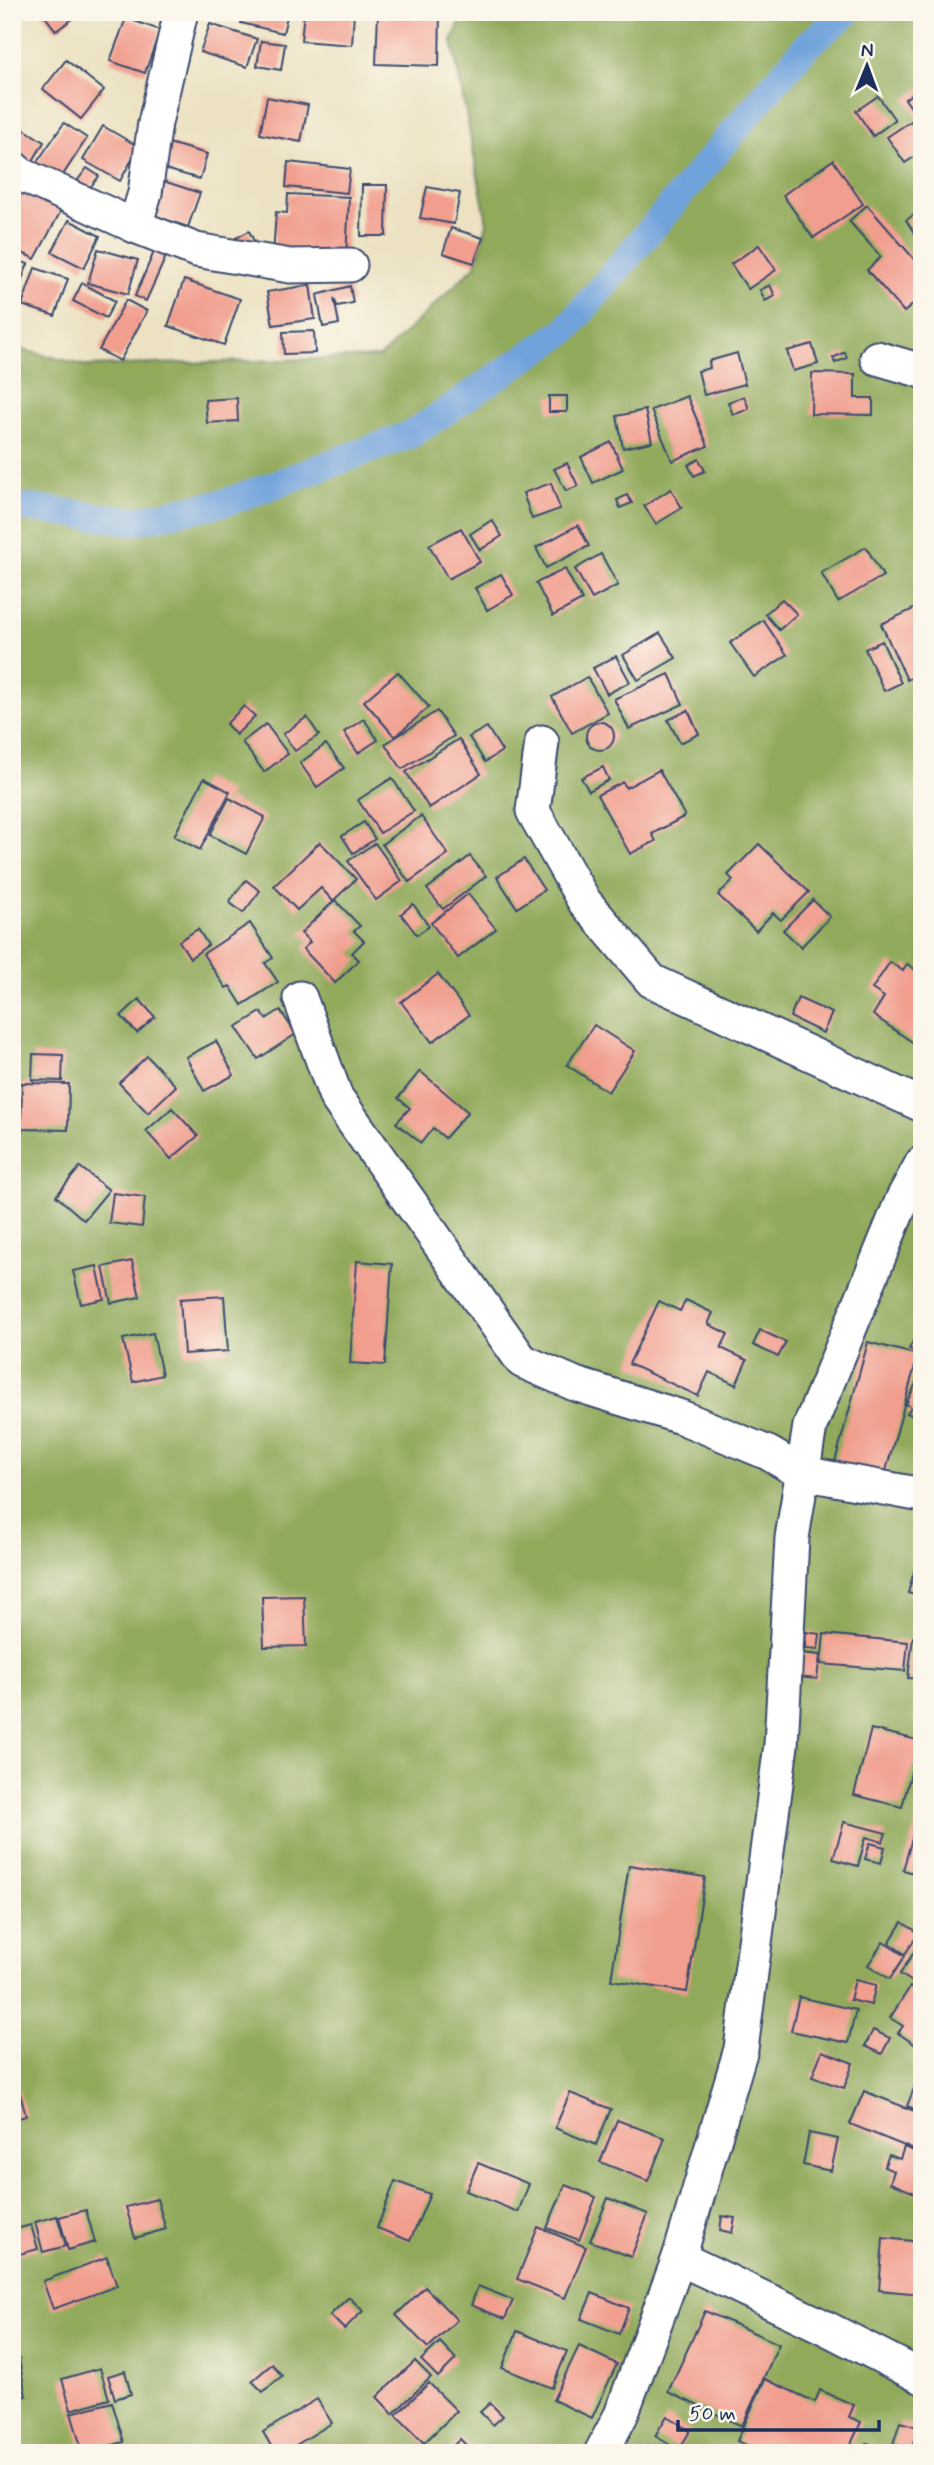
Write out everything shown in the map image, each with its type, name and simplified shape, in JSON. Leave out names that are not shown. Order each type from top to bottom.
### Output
[{"type":"street","points":[[135,226],[145,193],[155,124],[181,12]]},
{"type":"street","points":[[12,167],[20,174],[135,226],[196,250],[290,266],[350,265]]},
{"type":"street","points":[[877,358],[922,371]]},
{"type":"street","points":[[542,742],[533,811],[584,901],[652,981],[922,1105]]},
{"type":"street","points":[[300,998],[336,1097],[522,1361],[575,1384],[681,1416],[768,1453],[802,1474],[922,1496]]},
{"type":"street","points":[[601,2453],[621,2415],[679,2258],[741,2049],[781,1745],[792,1538],[810,1426],[903,1198],[922,1163]]},
{"type":"street","points":[[679,2258],[922,2377]]},
{"type":"green space","points":[[464,12],[922,12],[922,2453],[12,2453],[12,347],[87,366],[380,357],[476,265],[487,223],[452,41]]},
{"type":"building","points":[[42,12],[67,12],[72,19],[56,31]]},
{"type":"building","points":[[243,12],[288,12],[283,33],[241,23]]},
{"type":"building","points":[[304,12],[354,12],[352,45],[301,41]]},
{"type":"building","points":[[378,12],[440,12],[439,66],[376,64]]},
{"type":"building","points":[[126,18],[160,30],[145,73],[110,61]]},
{"type":"building","points":[[210,24],[257,39],[247,67],[200,52]]},
{"type":"building","points":[[261,41],[285,44],[281,70],[257,66]]},
{"type":"building","points":[[66,60],[104,90],[81,119],[43,89]]},
{"type":"building","points":[[922,87],[922,123],[905,99]]},
{"type":"building","points":[[878,96],[895,120],[873,136],[856,111]]},
{"type":"building","points":[[267,97],[308,105],[301,142],[260,134]]},
{"type":"building","points":[[911,121],[922,136],[922,152],[905,163],[887,137]]},
{"type":"building","points":[[64,123],[87,138],[59,181],[35,165]]},
{"type":"building","points":[[19,126],[44,142],[31,164],[12,152],[12,136]]},
{"type":"building","points":[[103,126],[139,147],[120,181],[83,160]]},
{"type":"building","points":[[158,140],[207,154],[200,179],[151,165]]},
{"type":"building","points":[[833,160],[863,204],[813,238],[783,195]]},
{"type":"building","points":[[288,162],[350,169],[347,193],[286,187]]},
{"type":"building","points":[[87,168],[99,176],[86,193],[74,185]]},
{"type":"building","points":[[154,178],[200,193],[188,227],[143,212]]},
{"type":"building","points":[[20,184],[63,207],[35,259],[12,248],[12,200]]},
{"type":"building","points":[[362,185],[387,185],[386,236],[361,236]]},
{"type":"building","points":[[427,187],[460,193],[454,224],[420,218]]},
{"type":"building","points":[[288,194],[349,197],[346,259],[273,255],[276,212],[287,213]]},
{"type":"building","points":[[867,205],[922,268],[922,297],[904,312],[867,270],[881,257],[849,221]]},
{"type":"building","points":[[922,210],[922,245],[906,220]]},
{"type":"building","points":[[69,220],[100,236],[84,268],[52,252]]},
{"type":"building","points":[[451,228],[483,238],[474,263],[443,253]]},
{"type":"building","points":[[249,231],[254,241],[241,248],[236,238]]},
{"type":"building","points":[[759,245],[776,270],[748,289],[731,264]]},
{"type":"building","points":[[156,247],[168,252],[146,301],[135,296]]},
{"type":"building","points":[[98,249],[138,260],[128,294],[88,283]]},
{"type":"building","points":[[12,258],[28,264],[12,304]]},
{"type":"building","points":[[35,268],[68,279],[55,316],[22,305]]},
{"type":"building","points":[[184,280],[240,299],[224,345],[168,326]]},
{"type":"building","points":[[82,283],[115,301],[106,318],[73,301]]},
{"type":"building","points":[[310,285],[315,319],[273,325],[267,292]]},
{"type":"building","points":[[770,285],[775,296],[765,301],[760,290]]},
{"type":"building","points":[[350,286],[353,303],[337,306],[334,298],[339,324],[323,327],[317,295]]},
{"type":"building","points":[[126,300],[147,311],[120,361],[99,350]]},
{"type":"building","points":[[314,331],[315,353],[284,354],[283,332]]},
{"type":"building","points":[[812,344],[818,364],[793,371],[787,351]]},
{"type":"building","points":[[845,352],[847,358],[835,363],[833,358]]},
{"type":"building","points":[[737,353],[745,384],[704,395],[698,371],[710,368],[709,361]]},
{"type":"building","points":[[812,373],[855,374],[855,398],[873,398],[873,415],[811,414]]},
{"type":"building","points":[[549,396],[567,396],[567,412],[549,412]]},
{"type":"building","points":[[687,396],[708,446],[672,461],[651,410]]},
{"type":"building","points":[[744,396],[749,409],[733,415],[728,402]]},
{"type":"building","points":[[237,398],[238,421],[207,423],[205,400]]},
{"type":"building","points":[[645,410],[652,442],[623,448],[617,416]]},
{"type":"building","points":[[611,442],[623,469],[593,483],[581,457]]},
{"type":"building","points":[[699,459],[705,471],[694,476],[688,465]]},
{"type":"building","points":[[567,463],[578,486],[566,491],[554,469]]},
{"type":"building","points":[[551,483],[560,509],[532,519],[523,493]]},
{"type":"building","points":[[671,489],[682,508],[656,524],[644,506]]},
{"type":"building","points":[[627,495],[632,503],[620,508],[617,500]]},
{"type":"building","points":[[492,520],[502,536],[480,550],[470,534]]},
{"type":"building","points":[[578,525],[589,546],[546,568],[536,548]]},
{"type":"building","points":[[461,528],[480,562],[448,579],[429,545]]},
{"type":"building","points":[[866,547],[883,576],[838,602],[821,573]]},
{"type":"building","points":[[601,554],[618,585],[592,599],[575,569]]},
{"type":"building","points":[[565,569],[582,600],[553,616],[536,583]]},
{"type":"building","points":[[501,574],[513,595],[487,610],[475,588]]},
{"type":"building","points":[[782,599],[797,614],[779,630],[765,614]]},
{"type":"building","points":[[922,605],[922,673],[907,680],[881,624]]},
{"type":"building","points":[[763,620],[787,655],[754,677],[730,643]]},
{"type":"building","points":[[660,633],[676,658],[638,680],[623,655]]},
{"type":"building","points":[[882,641],[901,683],[884,691],[865,649]]},
{"type":"building","points":[[616,656],[630,682],[607,694],[593,668]]},
{"type":"building","points":[[398,672],[429,707],[395,737],[364,701]]},
{"type":"building","points":[[669,674],[683,704],[629,729],[614,699]]},
{"type":"building","points":[[587,677],[608,713],[572,733],[552,697]]},
{"type":"building","points":[[244,706],[255,716],[236,735],[226,724]]},
{"type":"building","points":[[688,710],[699,734],[680,743],[668,720]]},
{"type":"building","points":[[437,711],[454,736],[402,769],[385,744]]},
{"type":"building","points":[[307,717],[319,735],[295,751],[283,734]]},
{"type":"building","points":[[364,719],[378,740],[358,753],[344,732]]},
{"type":"building","points":[[600,722],[610,726],[614,736],[610,746],[600,750],[590,746],[586,736],[590,726]]},
{"type":"building","points":[[266,724],[288,754],[264,772],[242,742]]},
{"type":"building","points":[[487,727],[502,751],[485,762],[469,737]]},
{"type":"building","points":[[459,739],[481,774],[429,808],[406,772]]},
{"type":"building","points":[[326,744],[344,768],[317,787],[300,763]]},
{"type":"building","points":[[603,767],[609,780],[589,791],[581,778]]},
{"type":"building","points":[[659,770],[685,816],[652,834],[656,841],[630,854],[597,795],[623,782],[626,788]]},
{"type":"building","points":[[204,778],[230,792],[200,850],[174,836]]},
{"type":"building","points":[[392,778],[414,811],[380,833],[358,800]]},
{"type":"building","points":[[229,798],[265,817],[246,854],[210,835]]},
{"type":"building","points":[[421,816],[448,854],[409,882],[382,844]]},
{"type":"building","points":[[364,822],[375,839],[353,853],[342,836]]},
{"type":"building","points":[[320,842],[356,879],[333,901],[321,888],[297,910],[274,886]]},
{"type":"building","points":[[375,843],[402,881],[376,900],[348,861]]},
{"type":"building","points":[[759,844],[809,892],[781,920],[773,913],[756,931],[718,895],[733,880],[728,875]]},
{"type":"building","points":[[470,856],[486,876],[443,909],[427,889]]},
{"type":"building","points":[[524,859],[544,890],[517,908],[497,877]]},
{"type":"building","points":[[246,880],[260,891],[243,913],[229,902]]},
{"type":"building","points":[[468,894],[496,929],[458,958],[431,923]]},
{"type":"building","points":[[335,900],[360,926],[354,931],[364,941],[352,953],[359,960],[335,983],[303,949],[310,942],[301,933]]},
{"type":"building","points":[[813,900],[830,917],[801,947],[783,930]]},
{"type":"building","points":[[413,904],[429,926],[417,935],[401,914]]},
{"type":"building","points":[[250,923],[273,958],[265,963],[278,982],[242,1005],[230,986],[226,988],[203,954]]},
{"type":"building","points":[[198,929],[208,945],[190,958],[179,941]]},
{"type":"building","points":[[890,962],[903,971],[907,964],[922,974],[921,1048],[873,1015],[884,997],[872,989]]},
{"type":"building","points":[[438,974],[469,1015],[432,1042],[401,1002]]},
{"type":"building","points":[[798,998],[832,1013],[823,1033],[790,1017]]},
{"type":"building","points":[[139,999],[155,1017],[137,1033],[121,1016]]},
{"type":"building","points":[[280,1010],[296,1034],[258,1059],[236,1027],[261,1012],[266,1019]]},
{"type":"building","points":[[594,1025],[635,1051],[608,1092],[567,1065]]},
{"type":"building","points":[[216,1041],[234,1075],[204,1091],[186,1057]]},
{"type":"building","points":[[33,1054],[63,1055],[62,1081],[32,1080]]},
{"type":"building","points":[[147,1056],[176,1086],[148,1113],[119,1083]]},
{"type":"building","points":[[420,1071],[468,1112],[445,1138],[433,1128],[421,1143],[396,1123],[410,1108],[398,1098]]},
{"type":"building","points":[[22,1083],[69,1084],[68,1130],[21,1129]]},
{"type":"building","points":[[172,1108],[198,1136],[171,1159],[146,1131]]},
{"type":"building","points":[[80,1167],[109,1190],[84,1220],[56,1196]]},
{"type":"building","points":[[113,1193],[145,1197],[142,1227],[109,1223]]},
{"type":"building","points":[[132,1261],[140,1297],[111,1303],[103,1267]]},
{"type":"building","points":[[357,1261],[392,1264],[385,1365],[350,1363]]},
{"type":"building","points":[[97,1266],[104,1299],[81,1304],[73,1271]]},
{"type":"building","points":[[224,1296],[228,1351],[184,1354],[180,1299]]},
{"type":"building","points":[[686,1300],[713,1313],[708,1324],[728,1334],[721,1348],[747,1360],[736,1385],[709,1372],[698,1396],[629,1364],[659,1301],[680,1311]]},
{"type":"building","points":[[922,1324],[922,1355],[909,1349]]},
{"type":"building","points":[[760,1330],[786,1342],[778,1357],[753,1345]]},
{"type":"building","points":[[153,1333],[162,1375],[133,1382],[123,1339]]},
{"type":"building","points":[[868,1342],[918,1355],[884,1478],[834,1465]]},
{"type":"building","points":[[922,1371],[922,1420],[907,1413],[911,1407],[906,1404]]},
{"type":"building","points":[[922,1450],[922,1476],[914,1474]]},
{"type":"building","points":[[922,1547],[922,1597],[908,1593]]},
{"type":"building","points":[[304,1596],[306,1646],[264,1647],[262,1597]]},
{"type":"building","points":[[806,1632],[820,1634],[818,1649],[805,1648]]},
{"type":"building","points":[[824,1634],[908,1642],[905,1671],[821,1664]]},
{"type":"building","points":[[913,1637],[922,1638],[922,1679],[908,1678]]},
{"type":"building","points":[[800,1653],[820,1655],[817,1679],[798,1677]]},
{"type":"building","points":[[871,1729],[922,1741],[922,1767],[913,1765],[902,1807],[854,1795]]},
{"type":"building","points":[[917,1821],[922,1822],[922,1875],[903,1870]]},
{"type":"building","points":[[844,1822],[886,1833],[883,1842],[866,1837],[858,1866],[833,1859]]},
{"type":"building","points":[[870,1843],[885,1847],[881,1863],[865,1859]]},
{"type":"building","points":[[629,1865],[705,1877],[687,1992],[611,1980]]},
{"type":"building","points":[[902,1922],[919,1933],[905,1954],[889,1943]]},
{"type":"building","points":[[922,1940],[922,1988],[900,1974]]},
{"type":"building","points":[[883,1942],[905,1956],[890,1979],[868,1965]]},
{"type":"building","points":[[855,1980],[876,1985],[871,2005],[850,2000]]},
{"type":"building","points":[[910,1987],[922,1994],[920,2048],[898,2033],[903,2026],[890,2018]]},
{"type":"building","points":[[799,1997],[856,2010],[848,2043],[791,2031]]},
{"type":"building","points":[[873,2030],[890,2038],[882,2054],[865,2046]]},
{"type":"building","points":[[822,2051],[853,2063],[844,2088],[812,2077]]},
{"type":"building","points":[[17,2082],[26,2116],[12,2120],[12,2083]]},
{"type":"building","points":[[915,2086],[922,2089],[922,2112],[907,2106]]},
{"type":"building","points":[[864,2091],[922,2114],[922,2153],[850,2124]]},
{"type":"building","points":[[570,2093],[611,2109],[596,2145],[555,2128]]},
{"type":"building","points":[[617,2120],[665,2138],[648,2181],[600,2162]]},
{"type":"building","points":[[809,2133],[838,2139],[831,2171],[803,2165]]},
{"type":"building","points":[[904,2147],[922,2154],[922,2196],[890,2183],[894,2171],[884,2167],[889,2155],[900,2159]]},
{"type":"building","points":[[478,2163],[529,2184],[518,2212],[466,2191]]},
{"type":"building","points":[[395,2181],[430,2194],[410,2241],[377,2228]]},
{"type":"building","points":[[565,2185],[596,2197],[579,2240],[547,2228]]},
{"type":"building","points":[[608,2198],[648,2214],[631,2257],[590,2241]]},
{"type":"building","points":[[157,2199],[166,2229],[135,2238],[126,2207]]},
{"type":"building","points":[[86,2210],[95,2242],[68,2250],[59,2217]]},
{"type":"building","points":[[57,2216],[66,2246],[43,2252],[35,2222]]},
{"type":"building","points":[[722,2216],[735,2218],[732,2233],[720,2230]]},
{"type":"building","points":[[31,2225],[38,2249],[12,2256],[12,2230]]},
{"type":"building","points":[[538,2227],[586,2247],[565,2298],[517,2279]]},
{"type":"building","points":[[883,2238],[922,2242],[921,2294],[879,2290]]},
{"type":"building","points":[[107,2257],[117,2286],[53,2309],[43,2281]]},
{"type":"building","points":[[478,2286],[513,2300],[505,2319],[471,2305]]},
{"type":"building","points":[[425,2287],[457,2320],[428,2348],[396,2315]]},
{"type":"building","points":[[592,2293],[629,2308],[619,2334],[581,2319]]},
{"type":"building","points":[[349,2297],[363,2311],[344,2329],[330,2315]]},
{"type":"building","points":[[705,2311],[779,2344],[742,2426],[668,2392]]},
{"type":"building","points":[[517,2331],[567,2351],[552,2388],[502,2368]]},
{"type":"building","points":[[440,2342],[456,2359],[438,2377],[421,2360]]},
{"type":"building","points":[[579,2346],[617,2364],[592,2418],[553,2400]]},
{"type":"building","points":[[19,2359],[26,2396],[12,2399],[12,2360]]},
{"type":"building","points":[[415,2361],[431,2377],[393,2414],[377,2397]]},
{"type":"building","points":[[272,2364],[282,2376],[263,2392],[252,2381]]},
{"type":"building","points":[[100,2368],[109,2399],[71,2410],[62,2379]]},
{"type":"building","points":[[125,2371],[131,2394],[115,2399],[108,2376]]},
{"type":"building","points":[[765,2379],[815,2402],[820,2390],[854,2405],[849,2417],[861,2422],[847,2453],[764,2453],[737,2441]]},
{"type":"building","points":[[429,2383],[457,2411],[424,2443],[396,2415]]},
{"type":"building","points":[[317,2399],[332,2423],[283,2453],[275,2453],[263,2432]]},
{"type":"building","points":[[112,2402],[124,2442],[83,2453],[71,2413]]},
{"type":"building","points":[[490,2403],[503,2416],[493,2425],[480,2412]]},
{"type":"building","points":[[667,2416],[690,2431],[679,2450],[655,2436]]},
{"type":"building","points":[[900,2422],[918,2427],[911,2450],[893,2444]]},
{"type":"building","points":[[460,2439],[474,2453],[446,2453]]},
{"type":"building","points":[[867,2443],[897,2452],[897,2453],[864,2453]]},
{"type":"building","points":[[337,2444],[343,2453],[323,2453]]},
{"type":"waterway","points":[[12,506],[133,521],[227,502],[412,434],[565,331],[807,45],[848,12]]}]
